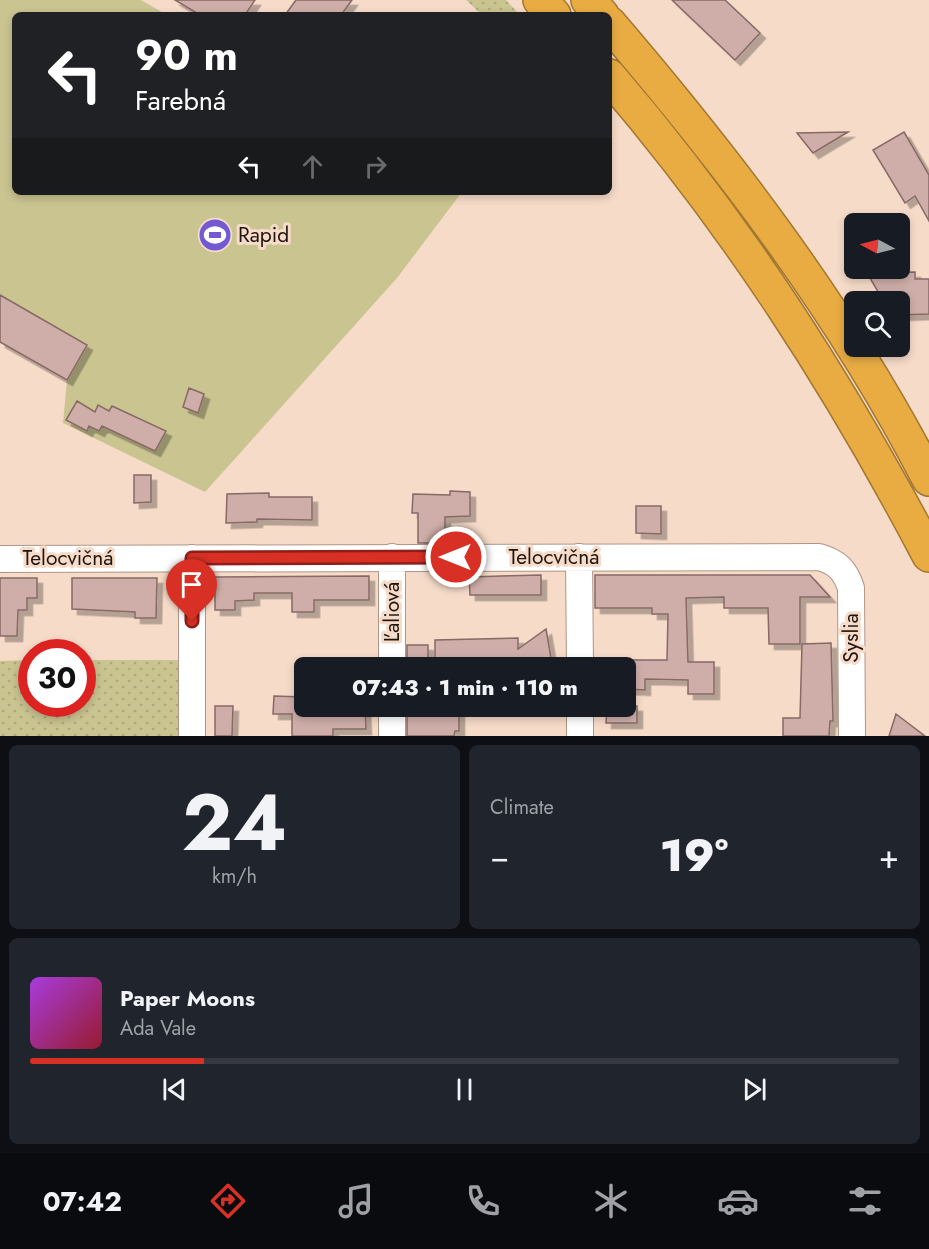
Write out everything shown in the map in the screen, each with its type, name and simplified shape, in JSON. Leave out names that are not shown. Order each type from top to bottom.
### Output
[{"type":"highway","points":[[540,0],[551,12]]},
{"type":"highway","points":[[588,0],[599,12]]},
{"type":"highway","points":[[612,26],[685,111],[761,211],[876,388],[929,479]]},
{"type":"highway","points":[[612,80],[651,126],[793,318],[847,404],[929,555]]},
{"type":"street","name":"Ľaliová","points":[[392,557],[392,657]]},
{"type":"street","points":[[579,557],[580,657]]},
{"type":"street","name":"Telocvičná","points":[[0,559],[819,557]]},
{"type":"street","name":"Syslia","points":[[819,557],[831,560],[842,568],[851,588],[852,736]]},
{"type":"street","points":[[192,558],[192,736]]},
{"type":"street","points":[[392,717],[392,736]]},
{"type":"street","points":[[580,717],[580,736]]},
{"type":"shaded area","name":"Rapid","points":[[0,0],[141,0],[162,12],[12,12],[12,195],[460,195],[397,278],[205,492],[63,423],[67,380],[0,342]]},
{"type":"shaded area","points":[[466,0],[506,0],[517,12],[479,12]]},
{"type":"shaded area","points":[[18,660],[18,717],[96,717],[96,660],[184,660],[184,736],[0,736],[0,661]]},
{"type":"building","points":[[175,0],[255,0],[247,12],[195,12]]},
{"type":"building","points":[[296,0],[352,0],[343,12],[287,12]]},
{"type":"building","points":[[672,0],[725,0],[760,33],[735,60]]},
{"type":"building","points":[[848,132],[813,153],[797,133]]},
{"type":"building","points":[[904,132],[929,175],[929,221],[915,196],[905,203],[873,150]]},
{"type":"building","points":[[910,272],[915,272],[915,279],[929,279],[929,314],[910,315],[910,291],[878,291],[871,279],[910,279]]},
{"type":"building","points":[[0,295],[87,345],[67,380],[0,342]]},
{"type":"building","points":[[189,388],[204,394],[198,413],[183,407]]},
{"type":"building","points":[[77,401],[95,412],[98,405],[109,411],[112,406],[166,431],[155,451],[102,426],[99,431],[89,426],[87,431],[66,420]]},
{"type":"building","points":[[134,475],[151,475],[151,502],[134,503]]},
{"type":"building","points":[[450,491],[470,492],[470,516],[445,517],[445,543],[418,543],[418,513],[412,513],[413,494],[450,495]]},
{"type":"building","points":[[269,493],[269,497],[312,497],[312,520],[257,519],[257,522],[226,523],[227,494]]},
{"type":"building","points":[[636,506],[661,506],[661,534],[636,533]]},
{"type":"building","points":[[541,575],[541,595],[470,595],[469,577]]},
{"type":"building","points":[[595,575],[810,575],[830,597],[800,597],[800,644],[769,644],[768,608],[724,608],[724,597],[686,598],[688,662],[714,662],[714,694],[688,694],[688,680],[645,679],[645,690],[636,690],[636,660],[667,660],[668,614],[652,614],[652,608],[595,608]]},
{"type":"building","points":[[369,576],[369,600],[314,600],[314,612],[292,612],[292,593],[254,593],[254,600],[235,601],[235,610],[215,610],[215,577]]},
{"type":"building","points":[[0,578],[37,578],[37,598],[27,598],[27,610],[18,610],[17,636],[0,636]]},
{"type":"building","points":[[72,578],[157,578],[156,618],[135,618],[135,612],[72,609]]},
{"type":"building","points":[[546,629],[551,657],[435,657],[435,640],[518,638],[518,649]]},
{"type":"building","points":[[831,643],[833,721],[830,721],[829,736],[783,736],[783,718],[800,718],[802,644]]},
{"type":"building","points":[[407,645],[428,645],[428,657],[407,657]]},
{"type":"building","points":[[274,696],[294,697],[294,717],[365,717],[366,729],[333,729],[333,736],[292,736],[292,714],[273,714]]},
{"type":"building","points":[[215,706],[233,706],[232,736],[215,736]]},
{"type":"building","points":[[637,706],[637,723],[606,723],[606,717],[636,717]]},
{"type":"building","points":[[896,714],[925,736],[889,736]]},
{"type":"building","points":[[407,717],[459,717],[459,731],[455,731],[454,736],[407,736]]},
{"type":"place","name":"Rapid","points":[[215,235]]},
{"type":"route","points":[[192,621],[192,558],[456,557]]}]
